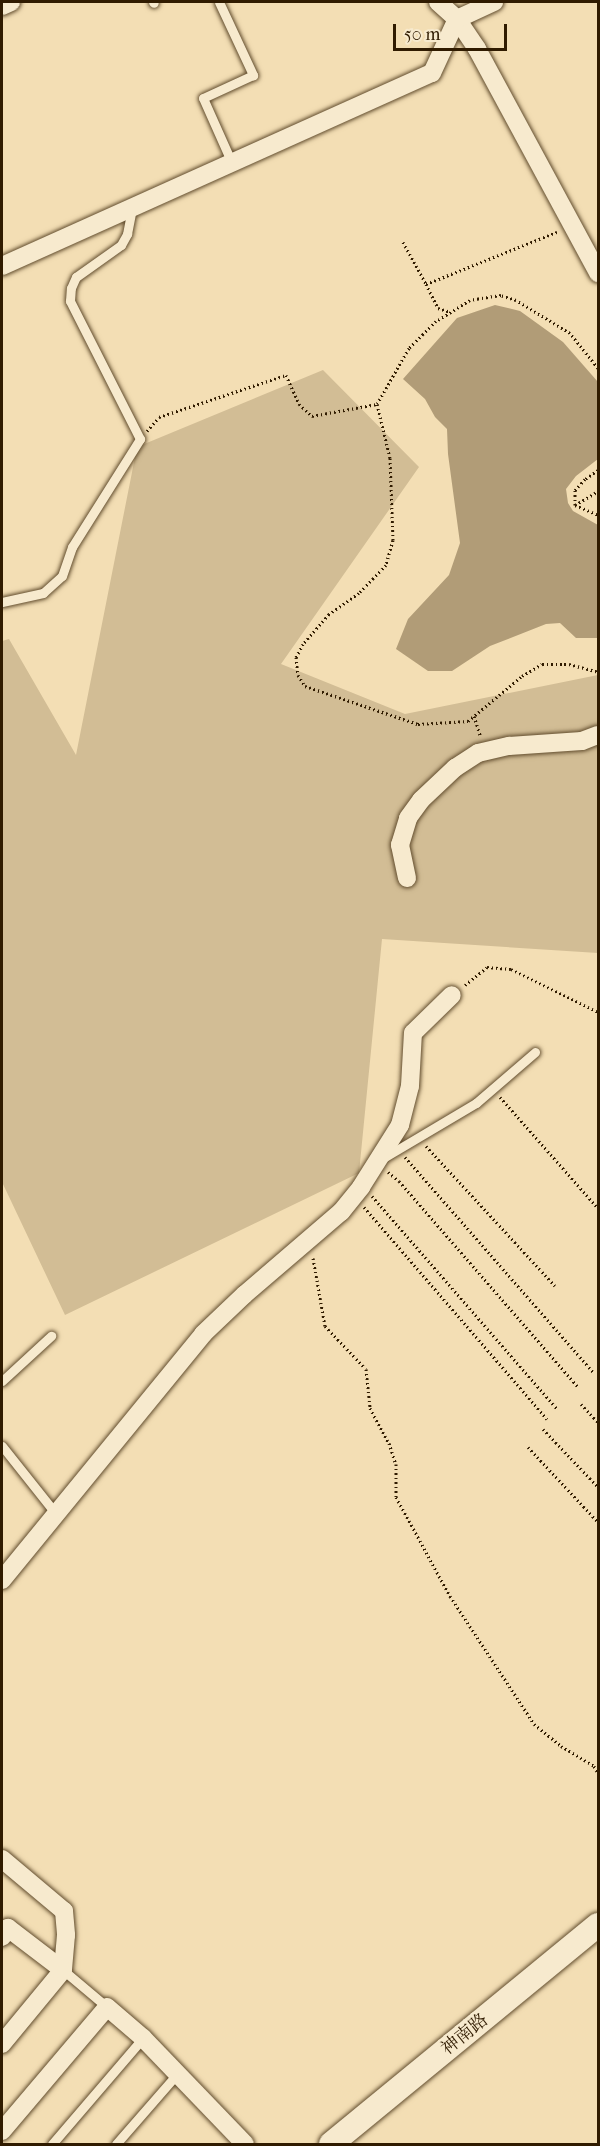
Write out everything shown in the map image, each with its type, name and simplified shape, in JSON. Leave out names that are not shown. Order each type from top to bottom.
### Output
[{"type":"street","points":[[2,6],[11,2]]},
{"type":"street","points":[[438,2],[458,19],[477,49],[598,273]]},
{"type":"street","points":[[2,266],[432,73],[458,19],[494,2]]},
{"type":"street","points":[[407,878],[400,844],[408,818],[421,800],[454,768],[486,751],[509,746],[582,741],[598,735]]},
{"type":"street","points":[[2,1580],[203,1334],[244,1294],[309,1240],[357,1193],[400,1125],[410,1086],[413,1033],[452,995]]},
{"type":"street","points":[[2,1858],[64,1911],[66,1935],[63,1970],[2,2044]]},
{"type":"street","name":"神南路","points":[[331,2145],[598,1925]]},
{"type":"street","points":[[2,1937],[8,1928],[63,1970]]},
{"type":"street","points":[[2,2131],[107,2007],[143,2038],[245,2145]]},
{"type":"lane","points":[[219,2],[252,75],[203,98],[232,163]]},
{"type":"lane","points":[[2,602],[43,593],[62,576],[72,547],[141,439],[70,301],[71,288],[76,277],[121,245],[127,234],[132,208]]},
{"type":"lane","points":[[377,1164],[398,1148],[476,1103],[535,1052]]},
{"type":"lane","points":[[2,1381],[51,1336]]},
{"type":"lane","points":[[2,1446],[57,1515]]},
{"type":"lane","points":[[63,1970],[107,2007]]},
{"type":"lane","points":[[52,2145],[143,2038]]},
{"type":"lane","points":[[116,2145],[178,2073]]},
{"type":"path","points":[[426,284],[572,225]]},
{"type":"path","points":[[403,242],[438,308],[450,312]]},
{"type":"path","points":[[598,368],[570,333],[516,300],[501,295],[470,300],[436,321],[409,348],[377,404],[390,458],[393,540],[386,565],[358,593],[329,614],[303,644],[296,657],[298,675],[305,686],[418,724],[468,721],[522,676],[542,664],[569,664],[598,672]]},
{"type":"path","points":[[141,439],[159,417],[286,375],[299,404],[312,416],[377,404]]},
{"type":"path","points":[[575,505],[575,490],[598,470]]},
{"type":"path","points":[[575,505],[598,491]]},
{"type":"path","points":[[575,505],[598,515]]},
{"type":"path","points":[[474,716],[486,751]]},
{"type":"path","points":[[452,995],[487,967],[511,969],[598,1012]]},
{"type":"path","points":[[493,1089],[598,1208]]},
{"type":"path","points":[[417,1137],[555,1286]]},
{"type":"path","points":[[398,1148],[593,1372]]},
{"type":"path","points":[[377,1164],[399,1181],[578,1387]]},
{"type":"path","points":[[357,1193],[373,1197],[557,1409]]},
{"type":"path","points":[[357,1193],[363,1206],[547,1419]]},
{"type":"path","points":[[309,1240],[326,1326],[366,1369],[370,1408],[389,1443],[396,1464],[396,1497],[450,1596],[534,1724],[561,1746],[594,1766],[598,1773]]},
{"type":"path","points":[[581,1404],[598,1422]]},
{"type":"path","points":[[543,1430],[598,1487]]},
{"type":"path","points":[[528,1447],[598,1522]]},
{"type":"shaded area","points":[[495,305],[520,311],[563,342],[598,382],[598,459],[576,476],[566,489],[568,503],[573,511],[598,525],[598,638],[576,638],[560,623],[546,624],[490,646],[452,671],[428,671],[396,649],[408,619],[449,575],[460,543],[448,454],[447,429],[435,417],[425,399],[403,379],[457,318]]},
{"type":"shaded area","points":[[323,370],[419,467],[281,664],[405,714],[598,675],[598,953],[382,939],[359,1173],[65,1315],[2,1182],[2,641],[9,639],[76,755],[137,447]]}]
